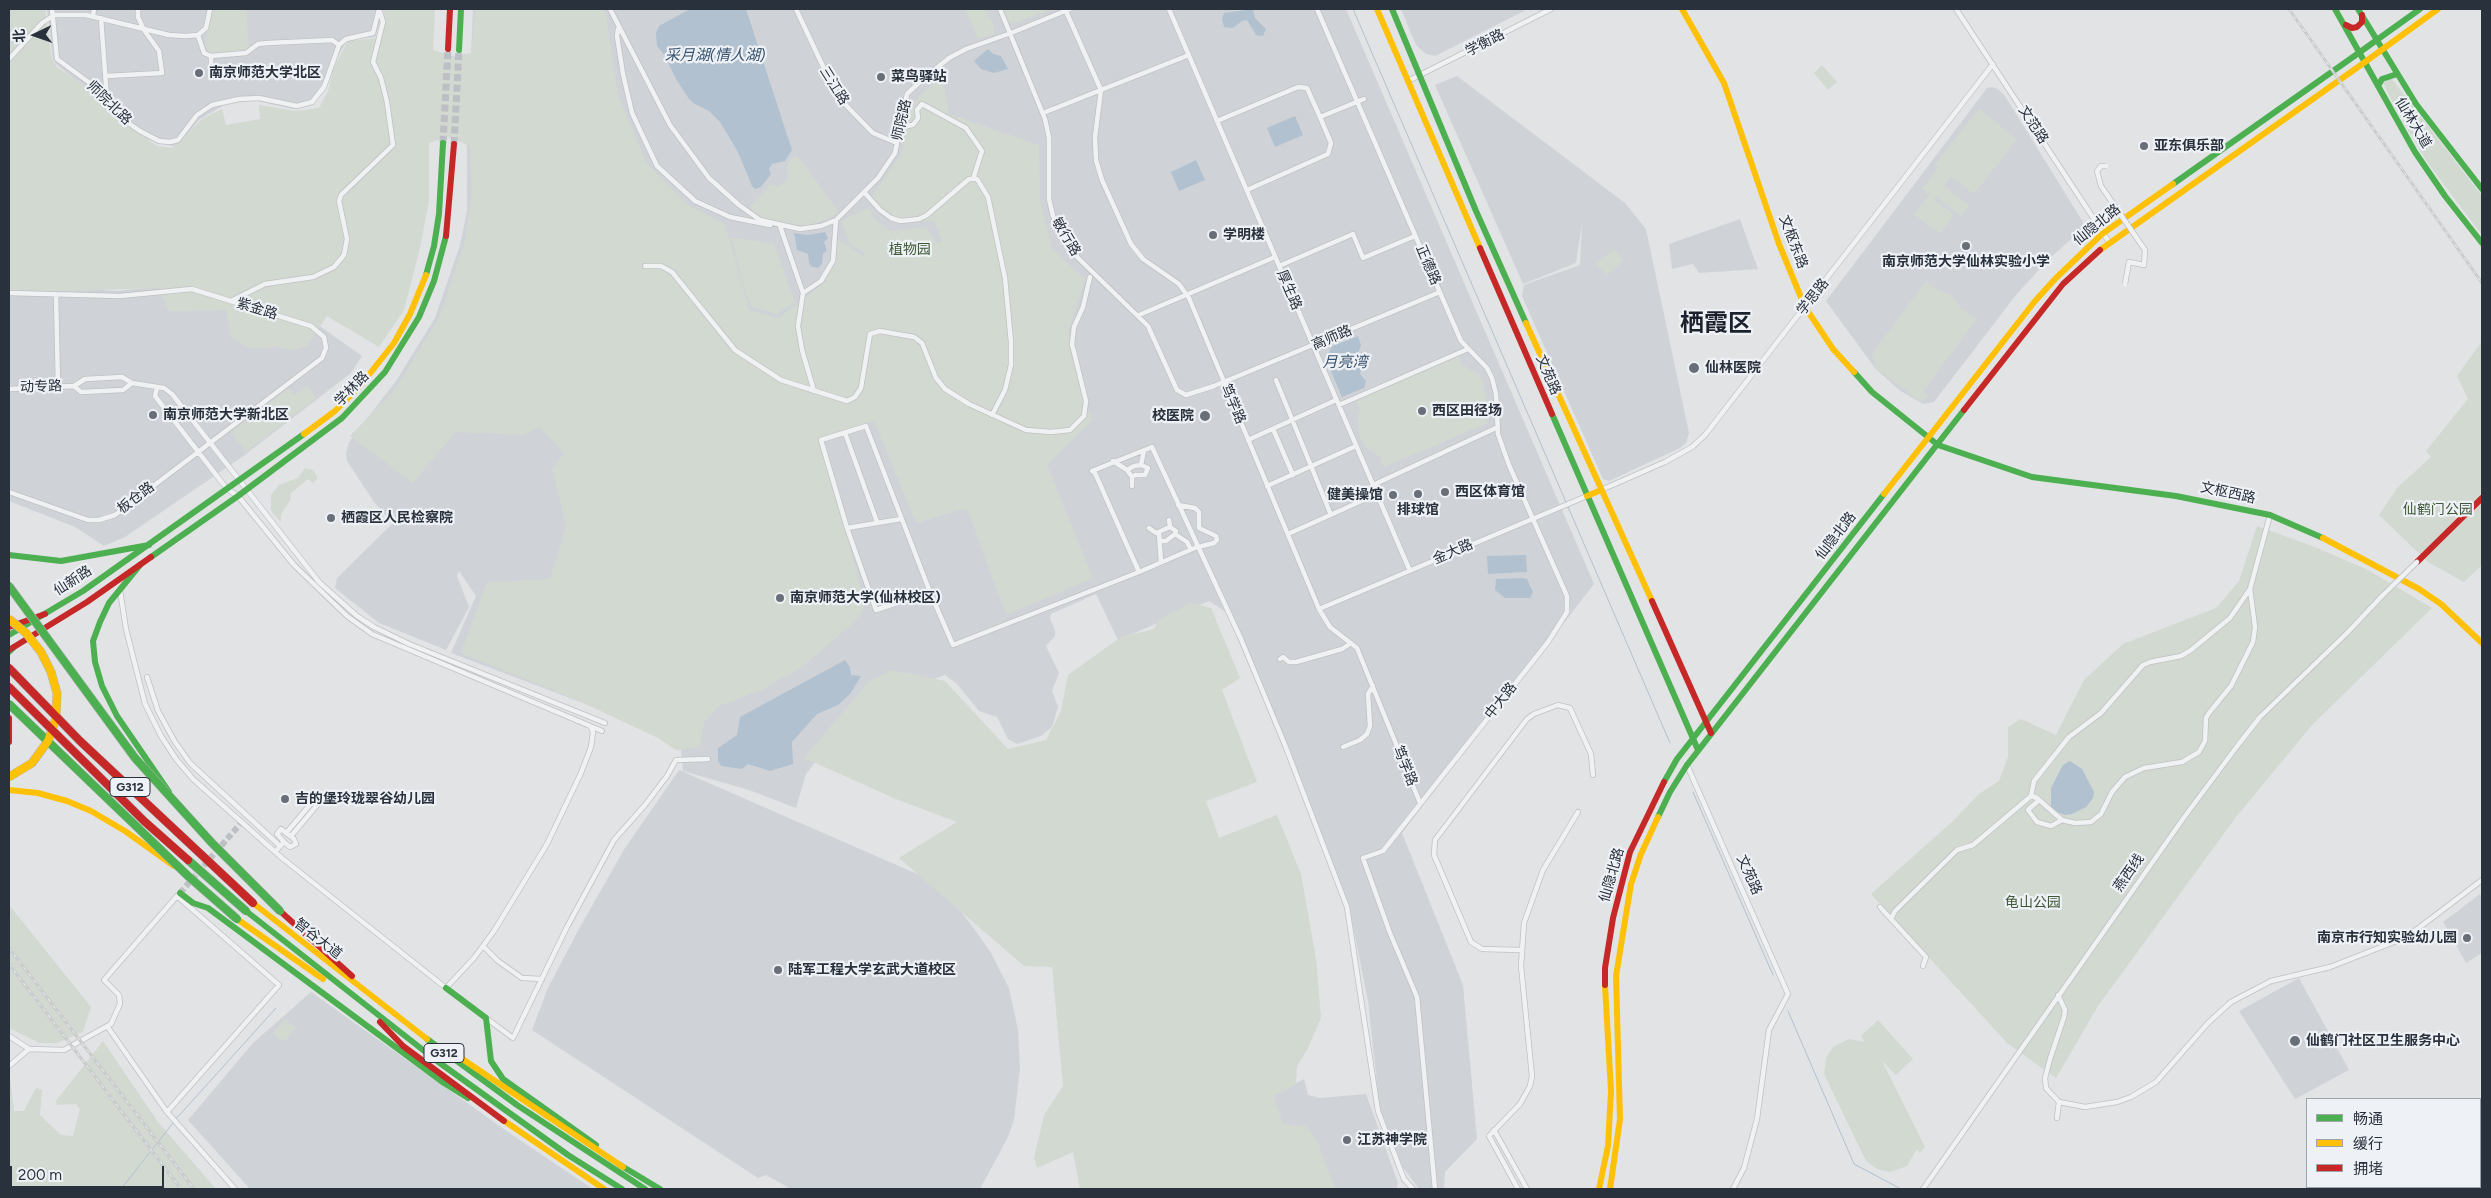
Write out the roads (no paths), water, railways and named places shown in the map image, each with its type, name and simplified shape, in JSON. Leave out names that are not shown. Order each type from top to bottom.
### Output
[{"type":"main road","points":[[448,49],[450,9]]},
{"type":"main road","points":[[459,50],[461,9]]},
{"type":"main road","name":"文苑路","points":[[1377,9],[1692,740],[1698,750]]},
{"type":"main road","name":"文苑路","points":[[1392,9],[1476,211],[1712,732]]},
{"type":"main road","name":"文枢东路","points":[[1682,9],[1724,83],[1779,244],[1805,307],[1833,349],[1860,380],[1872,392],[1938,445]]},
{"type":"main road","name":"仙林大道","points":[[2335,9],[2415,152],[2445,196],[2482,243]]},
{"type":"main road","name":"仙隐北路","points":[[1599,1189],[1608,1146],[1610,1119],[1611,1091],[1605,1003],[1606,968],[1613,918],[1630,852],[1644,820],[1660,788],[1692,740],[2035,302],[2102,234],[2420,9]]},
{"type":"main road","name":"仙隐北路","points":[[1610,1189],[1618,1147],[1620,1119],[1616,976],[1622,928],[1631,884],[1641,854],[1670,792],[1687,765],[1938,445],[2021,335],[2063,284],[2109,242],[2438,9]]},
{"type":"main road","points":[[2345,25],[2350,28],[2357,27],[2362,22],[2360,12]]},
{"type":"main road","name":"仙林大道","points":[[2360,12],[2416,104],[2482,189]]},
{"type":"main road","points":[[2378,86],[2382,79],[2397,74]]},
{"type":"main road","name":"学林路","points":[[149,545],[335,411],[360,386],[394,343],[410,314],[425,277],[434,246],[439,214],[443,144]]},
{"type":"main road","name":"学林路","points":[[140,565],[238,496],[342,418],[385,372],[419,317],[434,281],[444,248],[449,216],[454,144]]},
{"type":"main road","name":"文枢西路","points":[[1938,445],[2032,477],[2176,496],[2270,515],[2348,550],[2419,589],[2441,604],[2482,643]]},
{"type":"main road","points":[[1587,496],[1601,490]]},
{"type":"main road","points":[[2417,562],[2482,498]]},
{"type":"main road","points":[[9,555],[62,560],[149,545]]},
{"type":"main road","name":"仙新路","points":[[9,635],[83,591],[149,545]]},
{"type":"main road","points":[[140,565],[109,603],[100,622],[93,641],[95,662],[102,686],[122,723],[182,810]]},
{"type":"main road","name":"仙新路","points":[[11,650],[87,602],[140,565]]},
{"type":"main road","points":[[9,586],[135,758],[182,810],[280,911],[392,1012],[623,1167],[660,1189]]},
{"type":"main road","points":[[9,627],[44,614]]},
{"type":"main road","points":[[9,619],[26,633],[41,652],[52,672],[56,693],[56,718],[48,741],[32,763],[9,778]]},
{"type":"main road","name":"智谷大道","points":[[9,668],[80,741],[253,903],[392,1012],[517,1105],[645,1189]]},
{"type":"main road","name":"智谷大道","points":[[9,687],[144,821],[246,911],[452,1072],[568,1155],[622,1189]]},
{"type":"main road","points":[[9,704],[188,876],[237,919],[311,971],[360,1002],[403,1046],[504,1121]]},
{"type":"main road","points":[[9,718],[9,742]]},
{"type":"main road","points":[[9,790],[38,793],[67,801],[91,811],[125,831],[188,876]]},
{"type":"main road","points":[[179,894],[193,903],[208,908],[444,1083],[604,1189]]},
{"type":"main road","points":[[446,988],[486,1018],[491,1061],[495,1070],[503,1079],[583,1135],[623,1167]]},
{"type":"street","name":"师院北路","points":[[52,9],[57,59],[102,92],[121,118],[140,131],[159,140],[170,142],[178,140],[197,116],[212,105],[239,99],[259,98],[297,106],[312,102],[324,87],[339,45]]},
{"type":"street","points":[[93,16],[94,9]]},
{"type":"street","points":[[106,76],[162,73],[160,51],[144,30],[138,18],[138,9]]},
{"type":"street","points":[[9,59],[42,23],[54,15],[76,14],[93,16],[169,35],[198,35],[206,28],[210,9]]},
{"type":"street","name":"师院路","points":[[610,9],[618,28],[670,125],[692,157],[709,178],[739,205],[760,220],[782,226]]},
{"type":"street","name":"三江路","points":[[796,9],[837,96],[873,133],[897,143]]},
{"type":"street","name":"敏行路","points":[[1000,9],[1043,113],[1049,138],[1049,199],[1053,216],[1073,253],[1121,302],[1139,315],[1148,326],[1177,390],[1186,394],[1224,382]]},
{"type":"street","points":[[1067,9],[1101,90]]},
{"type":"street","name":"师院路","points":[[618,28],[617,36],[623,74],[632,113],[657,166],[695,201],[730,217],[800,229],[821,226],[836,220],[878,178],[895,153],[907,94],[923,79],[949,58],[966,49],[1011,34],[1067,9]]},
{"type":"street","name":"厚生路","points":[[1169,9],[1410,571]]},
{"type":"street","name":"正德路","points":[[1317,9],[1461,341],[1487,368],[1492,378],[1496,394],[1498,426],[1509,465],[1533,518]]},
{"type":"street","name":"学衡路","points":[[1408,81],[1420,77],[1551,9]]},
{"type":"street","name":"文范路","points":[[1956,9],[2109,242]]},
{"type":"street","points":[[198,35],[204,53],[211,56],[246,53],[258,44],[268,43],[332,40],[339,45],[346,39],[373,33],[380,10]]},
{"type":"street","points":[[231,301],[265,284],[312,277],[334,267],[344,255],[347,239],[339,201],[341,195],[393,145],[387,102],[381,78],[374,62],[383,22],[380,10]]},
{"type":"street","points":[[102,18],[108,102]]},
{"type":"street","points":[[1043,113],[1189,55]]},
{"type":"street","points":[[211,56],[211,70]]},
{"type":"street","name":"学思路","points":[[1601,490],[1651,469],[1692,448],[1705,435],[1993,64]]},
{"type":"street","points":[[1217,121],[1298,87],[1307,88],[1320,117],[1331,143],[1328,154],[1247,190]]},
{"type":"street","name":"笃学路","points":[[1101,90],[1095,137],[1096,160],[1102,180],[1131,244],[1143,259],[1179,284],[1186,294],[1319,609],[1330,627],[1357,648],[1420,803]]},
{"type":"street","points":[[1320,117],[1364,99]]},
{"type":"street","points":[[899,127],[913,125],[918,118],[917,110],[922,104],[966,128],[982,151],[973,179]]},
{"type":"street","points":[[2106,166],[2101,166],[2097,171],[2102,186],[2146,250],[2144,265],[2129,262],[2125,284]]},
{"type":"street","points":[[864,192],[891,218],[901,221],[919,219],[928,215],[969,179],[977,179],[988,197],[998,238],[1009,311],[1011,365],[1005,390],[992,414]]},
{"type":"street","points":[[803,293],[821,281],[833,261],[836,220]]},
{"type":"street","points":[[782,226],[803,293],[798,326],[802,350],[814,391]]},
{"type":"street","points":[[1279,266],[1353,234],[1363,258],[1415,236]]},
{"type":"street","points":[[1139,315],[1275,257]]},
{"type":"street","points":[[645,266],[661,266],[672,272],[735,350],[781,380],[847,401],[855,397],[861,388],[870,334],[880,331],[914,338],[922,343],[936,378],[945,389],[969,404],[1026,430],[1051,432],[1070,430],[1084,416],[1086,401],[1072,344],[1074,328],[1083,307],[1090,278]]},
{"type":"street","name":"紫金路","points":[[9,293],[120,296],[192,289],[311,326],[324,337],[326,348],[322,358],[198,451]]},
{"type":"street","name":"高师路","points":[[1224,382],[1440,292]]},
{"type":"street","points":[[56,294],[58,386]]},
{"type":"street","points":[[1248,440],[1292,420],[1468,349]]},
{"type":"street","points":[[132,383],[123,390],[81,392],[74,386],[85,379],[122,377],[132,383],[164,388],[172,394],[238,481],[328,592],[374,627],[605,723]]},
{"type":"street","points":[[1276,380],[1331,515]]},
{"type":"street","name":"动专路","points":[[9,389],[74,386]]},
{"type":"street","points":[[157,388],[155,396],[227,489],[238,496],[294,565],[336,607],[372,634],[602,731]]},
{"type":"street","points":[[930,592],[876,610],[847,528],[821,440],[866,426],[930,592],[953,645],[1200,546],[1214,543],[1217,540],[1216,536],[1200,528],[1199,512],[1195,508],[1178,505]]},
{"type":"street","points":[[1373,485],[1498,426]]},
{"type":"street","points":[[1273,429],[1292,475]]},
{"type":"street","points":[[845,433],[877,522]]},
{"type":"street","points":[[1268,486],[1356,446]]},
{"type":"street","points":[[1138,572],[1092,471],[1152,447],[1178,505],[1200,546],[1263,690],[1347,907],[1378,1110],[1404,1179],[1413,1189]]},
{"type":"street","points":[[1141,465],[1144,450]]},
{"type":"street","name":"板仓路","points":[[9,492],[68,514],[88,520],[99,520],[115,515],[198,451]]},
{"type":"street","points":[[1113,461],[1127,470],[1132,477],[1132,486]]},
{"type":"street","points":[[1127,470],[1141,465],[1148,468],[1151,478]]},
{"type":"street","points":[[1132,477],[1148,472]]},
{"type":"street","points":[[1288,534],[1377,494]]},
{"type":"street","name":"金大路","points":[[1319,609],[1587,496]]},
{"type":"street","points":[[1891,919],[1895,911],[1957,850],[1973,845],[2031,796],[2034,781],[2069,737],[2101,713],[2138,670],[2150,662],[2181,656],[2230,618],[2250,589],[2270,515]]},
{"type":"street","name":"中大路","points":[[1435,1189],[1417,997],[1390,932],[1364,858],[1383,851],[1548,642],[1566,612],[1567,596],[1533,518]]},
{"type":"street","points":[[847,528],[902,519]]},
{"type":"street","points":[[1169,520],[1170,527],[1187,542],[1191,550]]},
{"type":"street","points":[[1149,528],[1153,533],[1159,533],[1170,527]]},
{"type":"street","points":[[1159,533],[1161,562]]},
{"type":"street","points":[[1161,542],[1176,534]]},
{"type":"street","name":"燕西线","points":[[1923,1189],[2185,816],[2260,717],[2417,562]]},
{"type":"street","points":[[120,589],[136,676],[145,704],[161,736],[193,778],[275,852],[446,988],[483,946],[523,886],[570,799],[591,747],[593,732],[591,727]]},
{"type":"street","points":[[2031,796],[2039,800],[2062,820],[2075,823],[2091,822],[2101,814],[2112,792],[2125,777],[2144,768],[2182,762],[2198,752],[2205,741],[2206,718],[2230,686],[2253,642],[2256,627],[2250,589]]},
{"type":"street","points":[[1280,659],[1283,657],[1289,662],[1296,662],[1342,649],[1351,643]]},
{"type":"street","points":[[147,677],[162,718],[190,763],[282,844],[290,847],[294,846],[296,842],[281,829],[277,833],[282,844]]},
{"type":"street","points":[[1343,747],[1360,740],[1367,734],[1370,726],[1368,694],[1373,686]]},
{"type":"street","points":[[1521,950],[1482,948],[1471,942],[1434,855],[1434,840],[1459,805],[1532,715],[1558,705],[1570,708],[1591,754],[1593,775]]},
{"type":"street","points":[[486,1018],[513,1038],[614,840],[651,798],[676,760],[708,759]]},
{"type":"street","name":"文苑路","points":[[1687,765],[1788,994],[1769,1030],[1757,1119],[1744,1168],[1733,1189]]},
{"type":"street","points":[[314,800],[317,800],[318,804],[289,834],[314,800]]},
{"type":"street","points":[[2039,800],[2028,810],[2038,822],[2051,826],[2062,820]]},
{"type":"street","points":[[1518,1189],[1489,1136],[1523,1100],[1531,1081],[1521,950],[1530,902],[1547,863],[1578,812]]},
{"type":"street","points":[[275,852],[282,844]]},
{"type":"street","points":[[2058,995],[2065,1010],[2045,1078],[2046,1088],[2059,1102],[2085,1107],[2098,1106],[2131,1097],[2146,1089],[2166,1073],[2208,1022],[2231,1002],[2271,981],[2330,967],[2394,942],[2416,930],[2482,880]]},
{"type":"street","points":[[9,1036],[29,1048],[64,1050],[111,1024],[120,1004],[119,996],[104,980],[179,894],[279,985],[168,1112]]},
{"type":"street","points":[[1880,907],[1926,957],[1923,966]]},
{"type":"street","points":[[483,946],[498,962],[522,978],[542,979]]},
{"type":"street","points":[[107,1026],[168,1112],[235,1189]]},
{"type":"street","points":[[9,1066],[29,1048]]},
{"type":"street","points":[[2057,1118],[2059,1102]]},
{"type":"street","points":[[1494,1130],[1527,1189]]},
{"type":"water","name":"采月湖(情人湖)","points":[[690,9],[746,9],[792,150],[785,161],[772,164],[769,169],[771,174],[761,187],[755,189],[752,186],[738,152],[720,122],[709,111],[689,99],[676,79],[665,56],[657,46],[656,33],[659,26]]},
{"type":"water","points":[[1253,9],[1255,18],[1266,29],[1263,36],[1256,35],[1247,20],[1242,21],[1233,28],[1224,27],[1222,19],[1224,13]]},
{"type":"water","points":[[988,49],[993,54],[1001,56],[1008,69],[994,73],[981,69],[974,61]]},
{"type":"water","points":[[1295,116],[1303,135],[1275,147],[1267,128]]},
{"type":"water","points":[[1196,160],[1205,180],[1179,191],[1171,172]]},
{"type":"water","points":[[825,232],[828,238],[824,242],[827,251],[823,253],[822,264],[818,268],[812,267],[809,263],[808,254],[797,250],[794,233],[808,235]]},
{"type":"water","name":"月亮湾","points":[[1358,336],[1361,345],[1358,354],[1363,362],[1360,374],[1366,381],[1365,385],[1364,388],[1342,397],[1327,362],[1330,350],[1333,346]]},
{"type":"water","points":[[1526,555],[1527,572],[1488,574],[1487,556]]},
{"type":"water","points":[[1496,579],[1527,579],[1533,592],[1530,598],[1505,598],[1495,590]]},
{"type":"water","points":[[845,660],[850,667],[851,675],[861,676],[850,694],[838,705],[817,714],[792,742],[793,764],[770,771],[748,764],[742,769],[721,766],[718,760],[718,748],[737,735],[740,717]]},
{"type":"water","points":[[2070,761],[2082,769],[2094,792],[2093,798],[2086,807],[2072,814],[2065,815],[2051,807],[2051,788],[2063,765]]},
{"type":"waterway","points":[[1353,9],[1670,743]]},
{"type":"waterway","points":[[1693,792],[1773,975]]},
{"type":"waterway","points":[[175,1120],[276,1008]]},
{"type":"waterway","points":[[1788,1011],[1854,1164],[1901,1189]]},
{"type":"waterway","points":[[121,1189],[173,1123]]},
{"type":"tunnel","points":[[443,143],[448,49]]},
{"type":"tunnel","points":[[454,144],[459,50]]},
{"type":"tunnel","points":[[180,893],[241,823]]},
{"type":"railway","points":[[2289,9],[2482,283]]},
{"type":"railway","points":[[9,948],[194,1189]]},
{"type":"railway","points":[[9,964],[181,1189]]},
{"type":"place","name":"南京师范大学北区","points":[[199,73]]},
{"type":"place","name":"菜鸟驿站","points":[[881,77]]},
{"type":"place","name":"亚东俱乐部","points":[[2144,146]]},
{"type":"place","name":"学明楼","points":[[1213,235]]},
{"type":"place","name":"南京师范大学仙林实验小学","points":[[1966,246]]},
{"type":"place","name":"仙林医院","points":[[1694,368]]},
{"type":"place","name":"西区田径场","points":[[1422,411]]},
{"type":"place","name":"南京师范大学新北区","points":[[153,415]]},
{"type":"place","name":"校医院","points":[[1205,416]]},
{"type":"place","name":"西区体育馆","points":[[1445,492]]},
{"type":"place","name":"排球馆","points":[[1418,494]]},
{"type":"place","name":"健美操馆","points":[[1393,495]]},
{"type":"place","name":"栖霞区人民检察院","points":[[331,518]]},
{"type":"place","name":"南京师范大学(仙林校区)","points":[[780,598]]},
{"type":"place","name":"吉的堡玲珑翠谷幼儿园","points":[[285,799]]},
{"type":"place","name":"南京市行知实验幼儿园","points":[[2467,938]]},
{"type":"place","name":"陆军工程大学玄武大道校区","points":[[778,970]]},
{"type":"place","name":"仙鹤门社区卫生服务中心","points":[[2295,1041]]},
{"type":"place","name":"江苏神学院","points":[[1347,1140]]},
{"type":"district","name":"栖霞区","points":[[1716,324]]},
{"type":"park label","name":"植物园","points":[[910,250]]},
{"type":"park label","name":"仙鹤门公园","points":[[2438,510]]},
{"type":"park label","name":"龟山公园","points":[[2033,903]]}]
